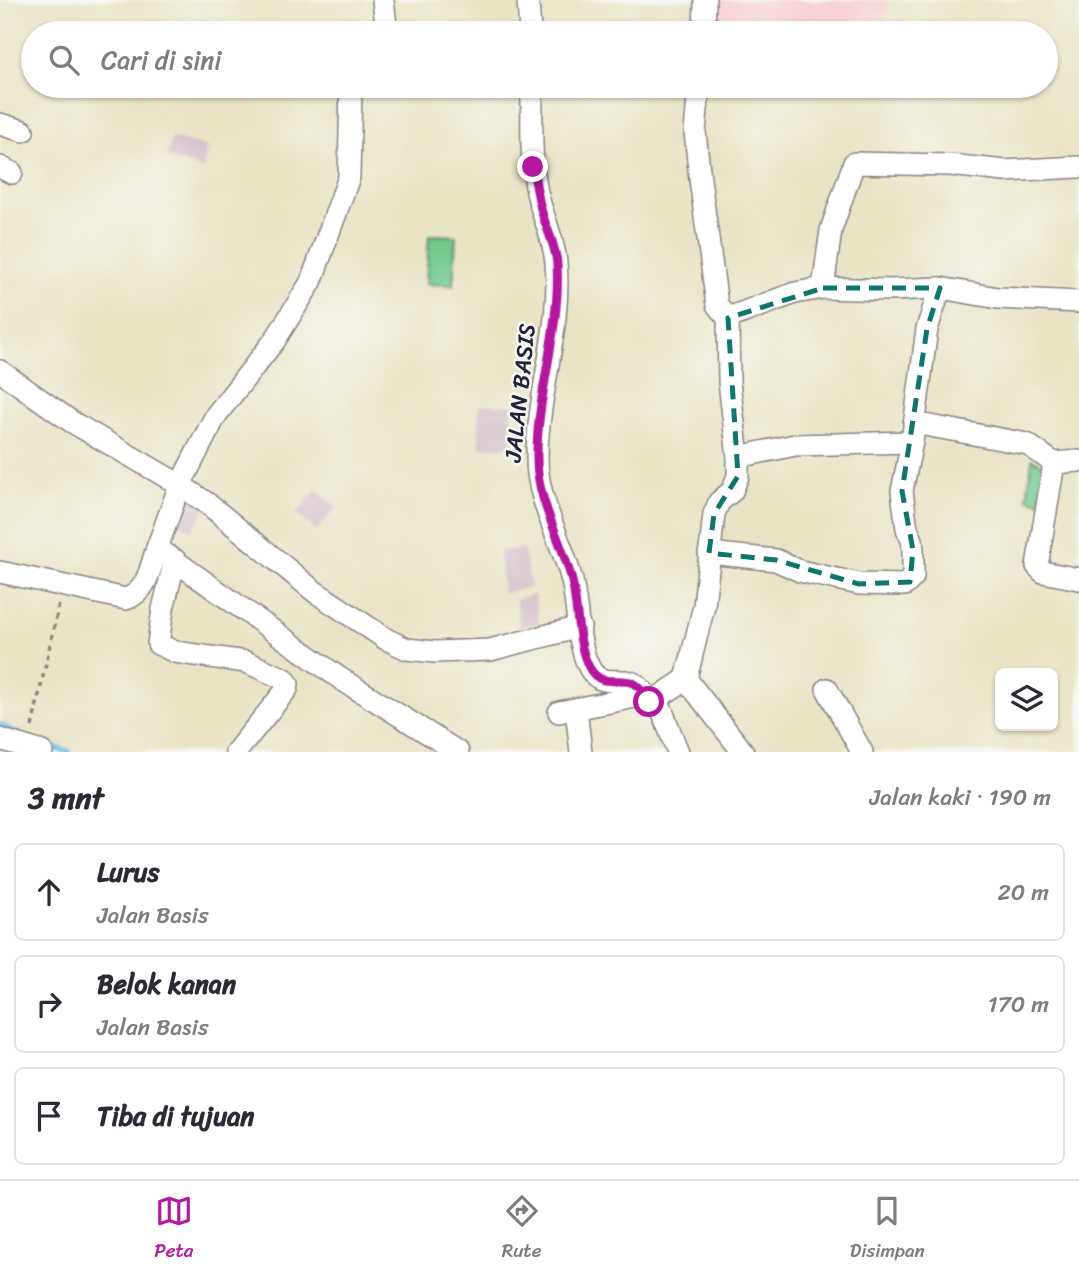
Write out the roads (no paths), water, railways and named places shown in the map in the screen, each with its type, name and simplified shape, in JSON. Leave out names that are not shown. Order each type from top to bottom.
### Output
[{"type":"street","points":[[383,0],[386,21]]},
{"type":"street","points":[[528,0],[529,21]]},
{"type":"street","points":[[704,21],[705,0]]},
{"type":"street","points":[[0,572],[126,599],[135,596],[145,583],[180,485],[216,415],[275,340],[311,282],[349,177],[351,98]]},
{"type":"street","name":"JALAN BASIS","points":[[533,98],[533,167],[544,218],[554,244],[557,266],[554,313],[539,426],[539,485],[565,557],[584,654],[591,671],[603,680],[634,682],[652,699]]},
{"type":"street","points":[[576,751],[567,710],[652,699],[686,678],[704,606],[714,514],[719,502],[732,491],[738,476],[729,382],[728,318],[717,305],[695,132],[698,98]]},
{"type":"street","points":[[0,124],[23,131]]},
{"type":"street","points":[[823,288],[831,230],[854,163],[950,164],[1004,172],[1079,167]]},
{"type":"street","points":[[728,318],[794,293],[823,288],[940,288],[998,298],[1079,302]]},
{"type":"street","points":[[709,553],[776,560],[800,570],[859,584],[905,585],[910,582],[913,577],[913,550],[906,528],[902,491],[927,329],[940,288]]},
{"type":"street","points":[[0,372],[72,422],[208,504],[314,591],[386,639],[407,649],[435,652],[490,650],[580,627]]},
{"type":"street","points":[[738,457],[795,445],[913,433],[1027,444],[1054,463],[1079,461]]},
{"type":"street","points":[[1054,463],[1037,566],[1044,572],[1079,579]]},
{"type":"street","points":[[157,548],[341,678],[458,752]]},
{"type":"street","points":[[175,560],[158,644],[175,652],[246,663],[285,679],[288,684],[287,689],[236,752]]},
{"type":"street","points":[[686,678],[743,752]]},
{"type":"street","points":[[827,689],[862,752]]},
{"type":"street","points":[[652,699],[678,752]]},
{"type":"street","points":[[0,739],[36,744]]},
{"type":"waterway","points":[[0,725],[20,735]]},
{"type":"waterway","points":[[43,745],[69,752]]}]
